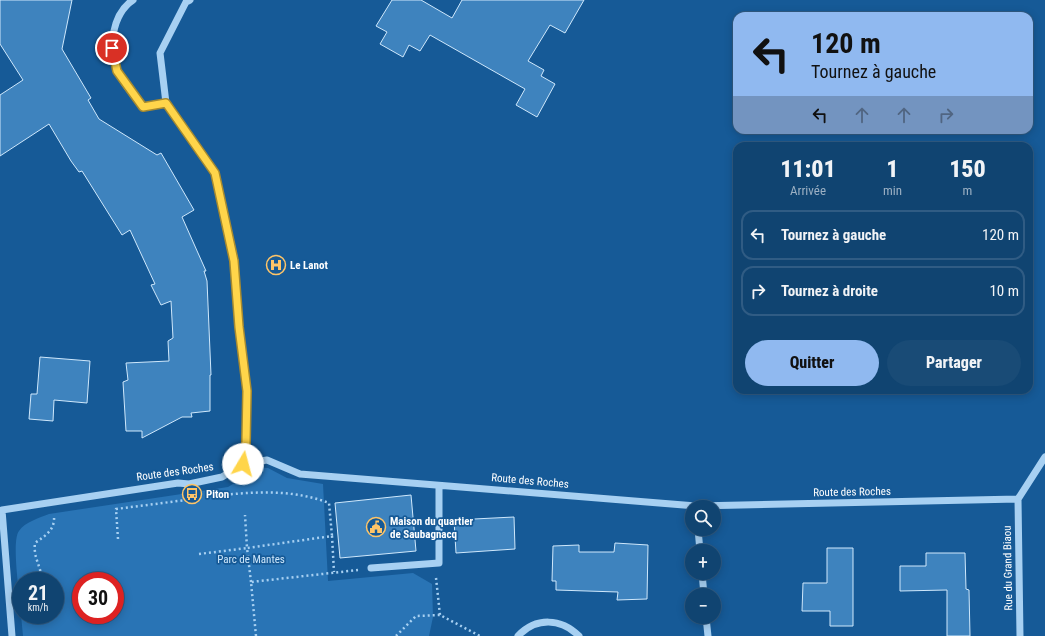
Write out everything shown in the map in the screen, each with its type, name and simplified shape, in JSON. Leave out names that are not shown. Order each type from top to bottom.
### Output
[{"type":"street","points":[[133,0],[125,6],[114,27],[112,48],[117,71],[143,107],[166,103]]},
{"type":"street","points":[[186,1],[160,53],[166,103],[215,173],[234,261],[239,327],[247,391],[246,442],[243,464]]},
{"type":"street","points":[[1018,499],[1045,457]]},
{"type":"street","name":"Route des Roches","points":[[1,508],[53,502],[178,483],[188,484],[222,477],[243,464],[266,460],[300,474],[685,506]]},
{"type":"street","points":[[371,568],[439,563],[439,486]]},
{"type":"street","name":"Route des Roches","points":[[721,506],[1018,499]]},
{"type":"street","name":"Rue du Grand Biaou","points":[[1018,499],[1020,636]]},
{"type":"street","points":[[1,508],[12,636]]},
{"type":"street","points":[[518,636],[524,630],[535,624],[548,621],[560,623],[572,629],[579,636]]},
{"type":"street","points":[[707,624],[708,636]]},
{"type":"path","points":[[203,498],[234,493],[295,493],[329,503],[334,572]]},
{"type":"path","points":[[118,538],[116,509],[187,500]]},
{"type":"path","points":[[41,572],[34,552],[35,543],[51,531],[55,523],[53,502]]},
{"type":"path","points":[[245,515],[256,636]]},
{"type":"path","points":[[199,554],[332,536]]},
{"type":"path","points":[[435,564],[440,615]]},
{"type":"path","points":[[251,582],[371,568]]},
{"type":"path","points":[[396,636],[416,616],[440,615],[480,636]]},
{"type":"green space","name":"Parc de Mantes","points":[[254,467],[268,468],[287,478],[323,484],[328,581],[413,573],[432,584],[433,617],[429,636],[23,636],[22,624],[64,624],[64,572],[17,572],[17,537],[19,531],[25,525],[49,514],[228,487],[241,479]]},
{"type":"building","points":[[0,0],[72,0],[62,49],[91,98],[88,100],[99,119],[157,155],[161,153],[194,210],[182,217],[206,271],[204,271],[207,281],[211,375],[210,411],[191,413],[192,417],[182,417],[142,438],[142,431],[126,431],[123,382],[128,380],[126,363],[169,361],[168,341],[173,338],[171,301],[161,305],[151,285],[155,284],[130,230],[122,235],[82,171],[79,172],[71,161],[49,124],[0,156],[0,95],[23,80],[0,44]]},
{"type":"building","points":[[392,0],[421,0],[452,18],[462,0],[584,0],[565,33],[550,25],[528,61],[544,70],[541,76],[555,84],[537,117],[516,105],[525,89],[430,35],[420,51],[409,45],[403,57],[380,44],[387,32],[376,26]]},
{"type":"building","points":[[40,357],[90,361],[87,403],[54,400],[53,421],[29,419],[31,394],[37,394]]},
{"type":"building","name":"Maison du quartier de Saubagnacq","points":[[411,495],[416,551],[340,558],[335,503]]},
{"type":"building","points":[[514,517],[515,549],[456,553],[454,520]]},
{"type":"building","points":[[615,543],[648,545],[647,599],[617,600],[618,592],[556,590],[556,581],[552,581],[553,546],[579,545],[579,552],[614,552]]},
{"type":"building","points":[[827,548],[853,548],[853,626],[830,626],[830,611],[802,611],[803,583],[827,583]]},
{"type":"building","points":[[926,553],[965,553],[966,589],[969,590],[970,636],[947,636],[947,590],[900,591],[900,566],[926,566]]},
{"type":"place","name":"Le Lanot","points":[[276,265]]},
{"type":"place","name":"Piton","points":[[192,494]]},
{"type":"place","name":"Maison du quartier de Saubagnacq","points":[[376,527]]},
{"type":"route","points":[[112,48],[117,71],[143,107],[166,103],[215,173],[234,261],[239,327],[247,391],[246,442],[243,464]]}]
